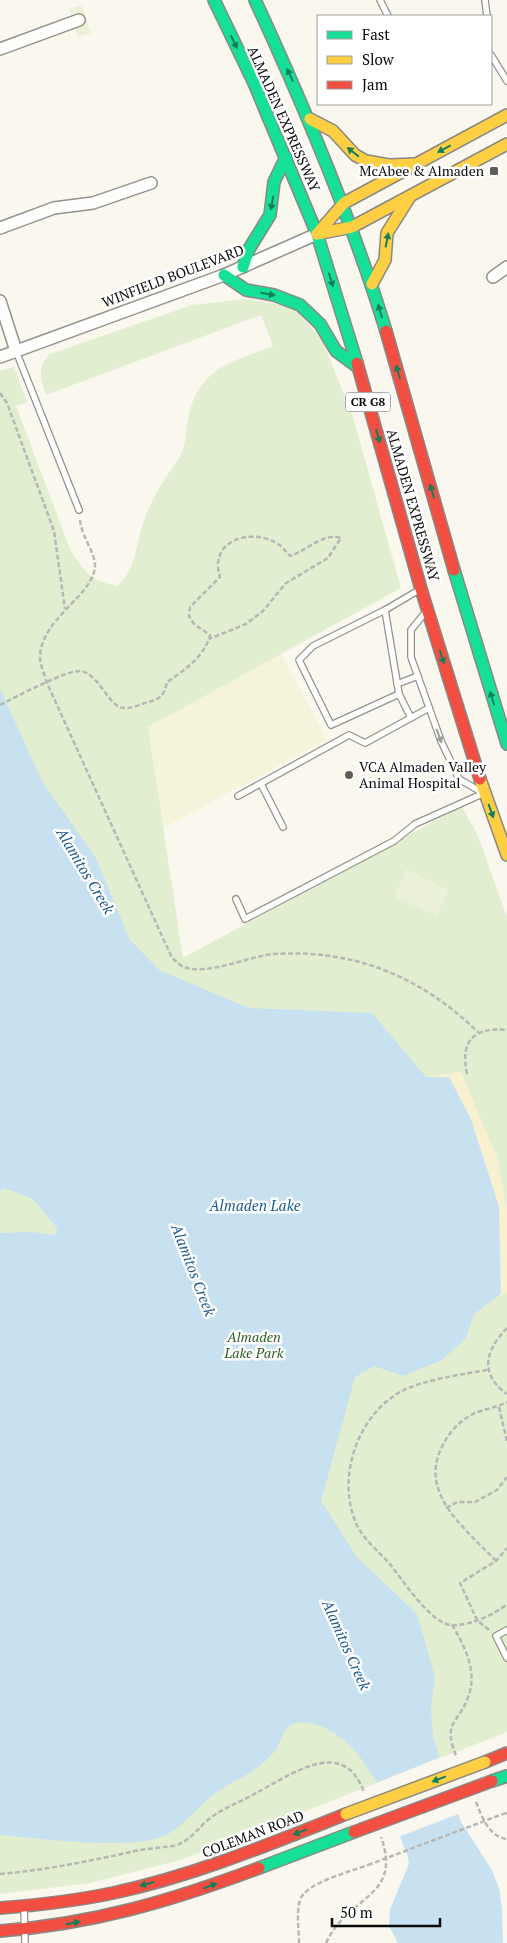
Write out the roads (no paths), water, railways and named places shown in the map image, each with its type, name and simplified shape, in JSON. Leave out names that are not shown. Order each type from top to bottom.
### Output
[{"type":"main road","name":"ALMADEN EXPRESSWAY","points":[[214,0],[286,157],[317,234],[358,367],[427,610],[484,793],[507,855]]},
{"type":"main road","name":"ALMADEN EXPRESSWAY","points":[[255,0],[310,119],[344,203],[372,284],[467,615],[507,744]]},
{"type":"main road","points":[[344,203],[507,114]]},
{"type":"main road","points":[[310,119],[334,131],[355,155],[366,161],[390,165],[416,164]]},
{"type":"main road","points":[[317,234],[352,227],[507,144]]},
{"type":"main road","points":[[243,267],[249,249],[270,215],[274,182],[286,157]]},
{"type":"main road","points":[[372,284],[385,260],[387,233],[409,198]]},
{"type":"main road","name":"WINFIELD BOULEVARD","points":[[317,234],[344,203]]},
{"type":"main road","points":[[224,275],[246,290],[274,295],[300,305],[320,324],[336,352],[358,367]]},
{"type":"main road","name":"COLEMAN ROAD","points":[[0,1908],[113,1893],[196,1871],[507,1754]]},
{"type":"main road","points":[[0,1931],[25,1930],[122,1914],[164,1902],[507,1776]]},
{"type":"street","points":[[0,49],[79,20]]},
{"type":"street","points":[[0,228],[54,208],[93,203],[151,183]]},
{"type":"street","name":"WINFIELD BOULEVARD","points":[[0,357],[224,275],[317,234]]},
{"type":"street","points":[[493,277],[507,267]]},
{"type":"street","points":[[0,301],[16,351]]},
{"type":"lane","points":[[380,0],[388,15]]},
{"type":"lane","points":[[485,0],[487,15]]},
{"type":"lane","points":[[492,57],[507,81]]},
{"type":"lane","points":[[16,351],[79,510]]},
{"type":"lane","points":[[399,694],[331,725],[299,660],[313,646],[385,610],[421,588]]},
{"type":"lane","points":[[385,610],[399,694],[411,718]]},
{"type":"lane","points":[[427,610],[411,630],[411,657],[441,741],[459,779],[484,793]]},
{"type":"lane","points":[[397,684],[418,676]]},
{"type":"lane","points":[[238,796],[350,735],[365,743],[429,708]]},
{"type":"lane","points":[[262,784],[283,827]]},
{"type":"lane","points":[[236,899],[245,919],[394,841],[416,824],[484,793]]},
{"type":"lane","points":[[507,1630],[496,1636],[507,1658]]},
{"type":"lane","points":[[24,1906],[25,1943]]},
{"type":"water","name":"Almaden Lake","points":[[0,689],[42,781],[96,858],[130,940],[159,970],[249,1008],[372,1013],[426,1077],[449,1077],[471,1119],[499,1207],[501,1294],[474,1314],[466,1338],[442,1360],[403,1376],[374,1366],[355,1377],[321,1501],[357,1557],[417,1614],[435,1677],[431,1708],[433,1737],[461,1822],[492,1870],[499,1888],[503,1943],[398,1943],[389,1926],[390,1909],[409,1864],[394,1820],[376,1782],[352,1748],[337,1735],[320,1726],[309,1723],[302,1722],[291,1725],[269,1758],[248,1774],[217,1792],[168,1834],[134,1842],[111,1843],[62,1841],[0,1835],[0,1233],[32,1232],[56,1235],[57,1228],[33,1199],[4,1188],[0,1191]]},
{"type":"place","name":"McAbee & Almaden","points":[[494,171]]},
{"type":"place","name":"VCA Almaden Valley Animal Hospital","points":[[349,775]]},
{"type":"water label","name":"Alamitos Creek","points":[[85,871]]},
{"type":"water label","name":"Alamitos Creek","points":[[193,1270]]},
{"type":"water label","name":"Alamitos Creek","points":[[346,1645]]},
{"type":"park label","name":"Almaden Lake Park","points":[[254,1345]]}]
